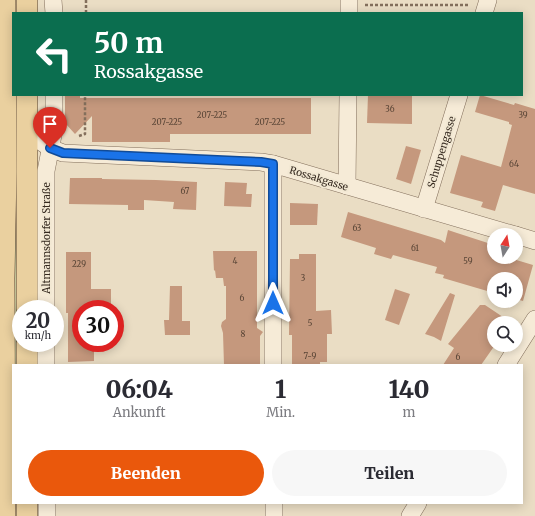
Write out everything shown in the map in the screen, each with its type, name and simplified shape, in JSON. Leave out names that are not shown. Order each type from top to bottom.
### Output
[{"type":"main road","points":[[5,0],[5,516]]},
{"type":"main road","points":[[27,0],[27,12]]},
{"type":"main road","name":"Altmannsdorfer Straße","points":[[27,96],[27,300]]},
{"type":"main road","points":[[27,352],[27,364]]},
{"type":"main road","points":[[27,504],[27,516]]},
{"type":"street","points":[[53,0],[54,12]]},
{"type":"street","name":"Altmannsdorfer Straße","points":[[46,300],[46,172],[57,150],[54,130],[54,96]]},
{"type":"street","points":[[347,186],[348,96]]},
{"type":"street","name":"Schuppengasse","points":[[424,209],[459,96]]},
{"type":"street","points":[[27,132],[57,150]]},
{"type":"street","name":"Rossakgasse","points":[[57,150],[261,162],[273,164],[490,228]]},
{"type":"street","points":[[273,164],[273,364]]},
{"type":"street","name":"Rossakgasse","points":[[523,237],[535,241]]},
{"type":"street","points":[[507,364],[535,319]]},
{"type":"street","points":[[46,352],[46,364]]},
{"type":"street","points":[[47,504],[47,516]]},
{"type":"street","points":[[274,504],[274,516]]},
{"type":"street","points":[[410,516],[417,504]]},
{"type":"path","points":[[86,0],[86,12]]},
{"type":"path","points":[[349,6],[486,6]]},
{"type":"path","points":[[57,150],[67,139],[85,134],[85,96]]},
{"type":"green space","points":[[14,175],[19,175],[19,300],[14,300]]},
{"type":"green space","points":[[14,352],[19,352],[19,364],[14,364]]},
{"type":"building","points":[[65,96],[80,96],[80,98],[311,98],[311,134],[170,134],[170,142],[92,142],[92,116],[75,134],[65,123]]},
{"type":"building","points":[[368,96],[412,96],[412,124],[367,123]]},
{"type":"building","points":[[480,96],[514,105],[515,103],[535,109],[535,194],[503,185],[495,211],[481,207],[483,202],[450,193],[461,155],[501,167],[512,125],[509,124],[509,122],[475,112]]},
{"type":"building","points":[[406,146],[421,150],[411,184],[396,179]]},
{"type":"building","points":[[70,178],[197,182],[196,210],[173,209],[174,202],[144,200],[144,210],[128,210],[128,205],[69,204]]},
{"type":"building","points":[[225,182],[247,183],[246,194],[252,194],[251,207],[224,206]]},
{"type":"building","points":[[290,203],[318,204],[317,225],[290,225]]},
{"type":"building","points":[[348,212],[441,240],[445,243],[448,230],[487,243],[487,264],[523,264],[523,262],[533,265],[523,301],[523,272],[487,272],[487,291],[443,278],[444,275],[435,273],[437,267],[393,255],[391,259],[374,254],[376,248],[341,237]]},
{"type":"building","points":[[213,251],[257,251],[257,328],[263,332],[260,336],[260,364],[224,364],[223,333],[221,326],[222,322],[226,319],[226,286],[224,286],[223,278],[216,278],[215,270],[214,271]]},
{"type":"building","points":[[66,252],[91,252],[91,289],[111,289],[111,300],[72,300],[72,352],[94,352],[94,361],[68,362],[68,313],[66,313]]},
{"type":"building","points":[[299,254],[316,254],[316,311],[331,310],[332,334],[327,334],[327,362],[320,362],[320,364],[292,364],[292,335],[289,335],[290,259],[299,259]]},
{"type":"building","points":[[170,286],[182,286],[182,321],[190,321],[190,335],[165,335],[164,320],[169,320]]},
{"type":"building","points":[[395,289],[410,294],[399,325],[385,320]]},
{"type":"building","points":[[450,293],[455,295],[441,341],[425,334]]},
{"type":"building","points":[[480,305],[485,305],[487,308],[490,308],[502,316],[487,316],[487,352],[490,352],[482,364],[444,364],[454,348],[448,344]]},
{"type":"route","points":[[50,148],[63,153],[261,162],[273,164],[273,303]]}]
